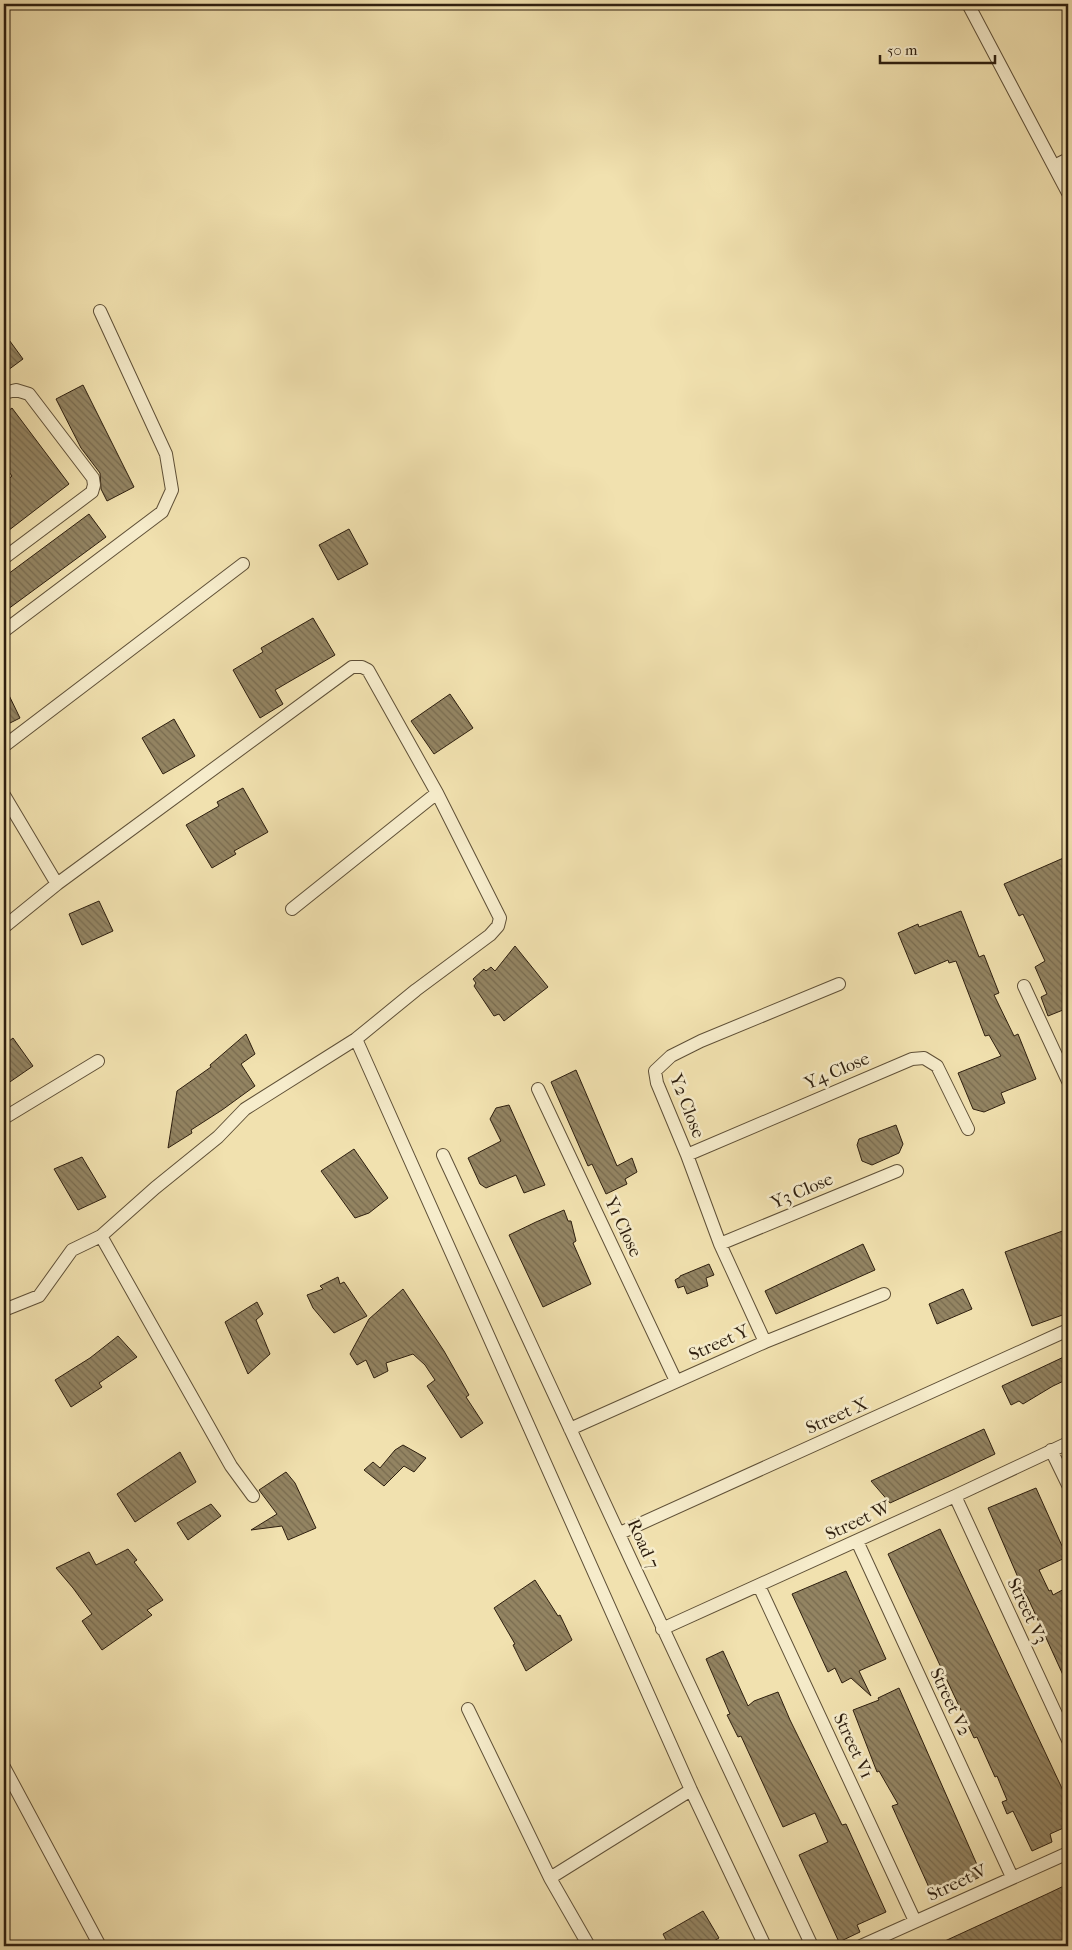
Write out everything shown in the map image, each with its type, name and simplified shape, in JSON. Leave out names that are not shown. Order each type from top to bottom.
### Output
[{"type":"street","points":[[968,4],[1068,193]]},
{"type":"street","points":[[1054,166],[1068,159]]},
{"type":"street","points":[[4,631],[162,512],[172,490],[166,454],[100,311]]},
{"type":"street","points":[[4,393],[16,390],[29,394],[93,478],[94,485],[92,492],[4,558]]},
{"type":"street","points":[[4,746],[243,564]]},
{"type":"street","points":[[4,928],[57,884],[352,667],[362,667],[368,670],[436,793],[500,918],[498,926],[490,935],[416,990],[356,1039],[245,1109],[218,1137],[155,1188],[101,1236],[72,1250],[39,1296],[4,1310]]},
{"type":"street","points":[[292,909],[436,793]]},
{"type":"street","points":[[4,795],[57,884]]},
{"type":"street","name":"Y2 Close","points":[[764,1342],[720,1244],[656,1078],[655,1071],[671,1056],[701,1041],[839,984]]},
{"type":"street","points":[[1024,986],[1068,1081]]},
{"type":"street","points":[[356,1039],[690,1790],[765,1946]]},
{"type":"street","name":"Y4 Close","points":[[687,1155],[912,1059],[924,1058],[937,1066],[968,1128]]},
{"type":"street","points":[[4,1118],[98,1060]]},
{"type":"street","name":"Y1 Close","points":[[538,1089],[676,1381]]},
{"type":"street","name":"Road 7","points":[[444,1155],[570,1430],[620,1533],[662,1629],[812,1946]]},
{"type":"street","name":"Y3 Close","points":[[720,1244],[897,1171]]},
{"type":"street","points":[[101,1236],[231,1466],[253,1496]]},
{"type":"street","name":"Street Y","points":[[570,1430],[764,1342],[884,1294]]},
{"type":"street","name":"Street X","points":[[620,1533],[1068,1330]]},
{"type":"street","name":"Street W","points":[[662,1629],[955,1496],[1068,1442]]},
{"type":"street","points":[[1051,1450],[1068,1485]]},
{"type":"street","name":"Street V3","points":[[955,1496],[1068,1740]]},
{"type":"street","name":"Street V2","points":[[857,1541],[1012,1877]]},
{"type":"street","name":"Street V1","points":[[759,1586],[915,1922]]},
{"type":"street","points":[[468,1709],[550,1878],[588,1946]]},
{"type":"street","points":[[4,1767],[100,1946]]},
{"type":"street","points":[[550,1878],[690,1790]]},
{"type":"street","name":"Street V","points":[[861,1946],[1068,1853]]},
{"type":"building","points":[[4,333],[23,359],[4,373]]},
{"type":"building","points":[[83,385],[134,487],[107,501],[101,489],[100,473],[81,448],[56,399]]},
{"type":"building","points":[[12,408],[69,484],[4,534],[4,483],[12,476],[4,465],[4,414]]},
{"type":"building","points":[[89,514],[106,537],[4,612],[4,577]]},
{"type":"building","points":[[349,529],[368,564],[338,580],[319,545]]},
{"type":"building","points":[[313,618],[335,655],[275,690],[283,704],[260,718],[233,670],[263,652],[261,648]]},
{"type":"building","points":[[4,685],[20,718],[4,726]]},
{"type":"building","points":[[450,694],[473,728],[434,754],[411,721]]},
{"type":"building","points":[[174,719],[195,756],[163,774],[142,738]]},
{"type":"building","points":[[243,788],[268,832],[234,851],[236,854],[212,868],[186,825],[219,806],[217,802]]},
{"type":"building","points":[[1068,856],[1068,1008],[1048,1016],[1041,997],[1047,994],[1035,967],[1045,961],[1023,914],[1019,916],[1004,884]]},
{"type":"building","points":[[99,901],[113,931],[82,945],[69,914]]},
{"type":"building","points":[[961,911],[979,957],[984,955],[999,993],[994,995],[1014,1036],[1018,1034],[1036,1079],[1001,1093],[1005,1103],[984,1112],[973,1109],[958,1073],[1001,1056],[989,1035],[985,1036],[956,961],[949,963],[948,960],[915,974],[898,933],[918,924],[919,927]]},
{"type":"building","points":[[515,946],[548,987],[504,1021],[499,1014],[494,1016],[474,986],[476,983],[473,979],[484,969],[486,971],[491,967],[495,971]]},
{"type":"building","points":[[246,1034],[255,1054],[241,1064],[255,1086],[191,1130],[192,1133],[168,1148],[177,1091],[211,1067],[210,1065]]},
{"type":"building","points":[[13,1038],[33,1066],[4,1086],[4,1045]]},
{"type":"building","points":[[576,1070],[617,1166],[632,1158],[637,1172],[625,1179],[627,1184],[606,1194],[592,1164],[588,1166],[551,1082]]},
{"type":"building","points":[[509,1105],[545,1185],[524,1193],[516,1175],[486,1188],[480,1184],[468,1158],[501,1141],[490,1119],[496,1108]]},
{"type":"building","points":[[896,1125],[903,1144],[899,1153],[872,1165],[862,1161],[857,1145],[859,1139]]},
{"type":"building","points":[[354,1149],[388,1198],[369,1213],[355,1218],[321,1171]]},
{"type":"building","points":[[82,1157],[106,1197],[78,1210],[54,1169]]},
{"type":"building","points":[[564,1210],[568,1221],[571,1221],[576,1241],[573,1243],[591,1284],[543,1307],[509,1235]]},
{"type":"building","points":[[1068,1229],[1068,1313],[1032,1326],[1005,1252]]},
{"type":"building","points":[[863,1244],[875,1270],[776,1314],[765,1291]]},
{"type":"building","points":[[709,1264],[714,1275],[706,1278],[708,1286],[687,1294],[684,1286],[678,1288],[675,1280],[680,1276]]},
{"type":"building","points":[[338,1277],[340,1284],[344,1282],[367,1316],[334,1333],[313,1308],[307,1295],[323,1289],[320,1286]]},
{"type":"building","points":[[403,1289],[444,1351],[469,1395],[466,1397],[483,1423],[461,1438],[427,1386],[435,1380],[425,1365],[413,1354],[386,1363],[388,1371],[374,1378],[366,1360],[357,1365],[350,1354],[369,1319]]},
{"type":"building","points":[[963,1289],[972,1309],[937,1324],[929,1304]]},
{"type":"building","points":[[257,1302],[263,1314],[256,1320],[270,1354],[248,1374],[225,1322]]},
{"type":"building","points":[[118,1336],[137,1357],[99,1383],[102,1387],[71,1407],[55,1380],[90,1358]]},
{"type":"building","points":[[1068,1355],[1068,1379],[1023,1404],[1019,1401],[1011,1405],[1002,1386]]},
{"type":"building","points":[[984,1429],[995,1454],[949,1476],[890,1503],[871,1481]]},
{"type":"building","points":[[403,1445],[426,1458],[414,1472],[404,1466],[384,1486],[364,1470],[373,1462],[380,1468],[395,1450]]},
{"type":"building","points":[[180,1452],[196,1482],[135,1522],[117,1494]]},
{"type":"building","points":[[286,1472],[295,1483],[316,1528],[288,1540],[282,1526],[251,1530],[277,1514],[259,1490]]},
{"type":"building","points":[[1036,1488],[1067,1557],[1039,1570],[1049,1591],[1051,1590],[1053,1595],[1068,1587],[1068,1686],[988,1508]]},
{"type":"building","points":[[211,1504],[221,1516],[188,1540],[177,1523]]},
{"type":"building","points":[[940,1529],[1068,1801],[1068,1826],[1050,1834],[1052,1842],[1032,1851],[1013,1811],[1007,1814],[1002,1802],[1007,1800],[997,1776],[995,1777],[977,1737],[974,1738],[888,1554]]},
{"type":"building","points":[[128,1549],[137,1560],[134,1562],[163,1600],[147,1610],[152,1615],[102,1650],[82,1621],[92,1614],[56,1568],[89,1552],[96,1565]]},
{"type":"building","points":[[846,1571],[886,1659],[859,1671],[871,1696],[851,1678],[842,1683],[835,1668],[828,1672],[792,1594]]},
{"type":"building","points":[[535,1580],[558,1616],[560,1615],[572,1640],[526,1671],[513,1645],[515,1644],[494,1608]]},
{"type":"building","points":[[723,1651],[748,1706],[754,1701],[778,1692],[842,1825],[846,1824],[886,1912],[857,1925],[860,1932],[839,1942],[799,1855],[828,1842],[815,1813],[783,1827],[741,1736],[738,1737],[727,1715],[730,1714],[706,1659]]},
{"type":"building","points":[[899,1688],[982,1876],[961,1886],[959,1882],[932,1894],[892,1806],[898,1804],[879,1771],[877,1772],[853,1710],[879,1700],[878,1698]]},
{"type":"building","points":[[1068,1884],[1068,1946],[934,1946],[1047,1894]]},
{"type":"building","points":[[703,1911],[719,1938],[706,1946],[669,1946],[663,1934]]}]
